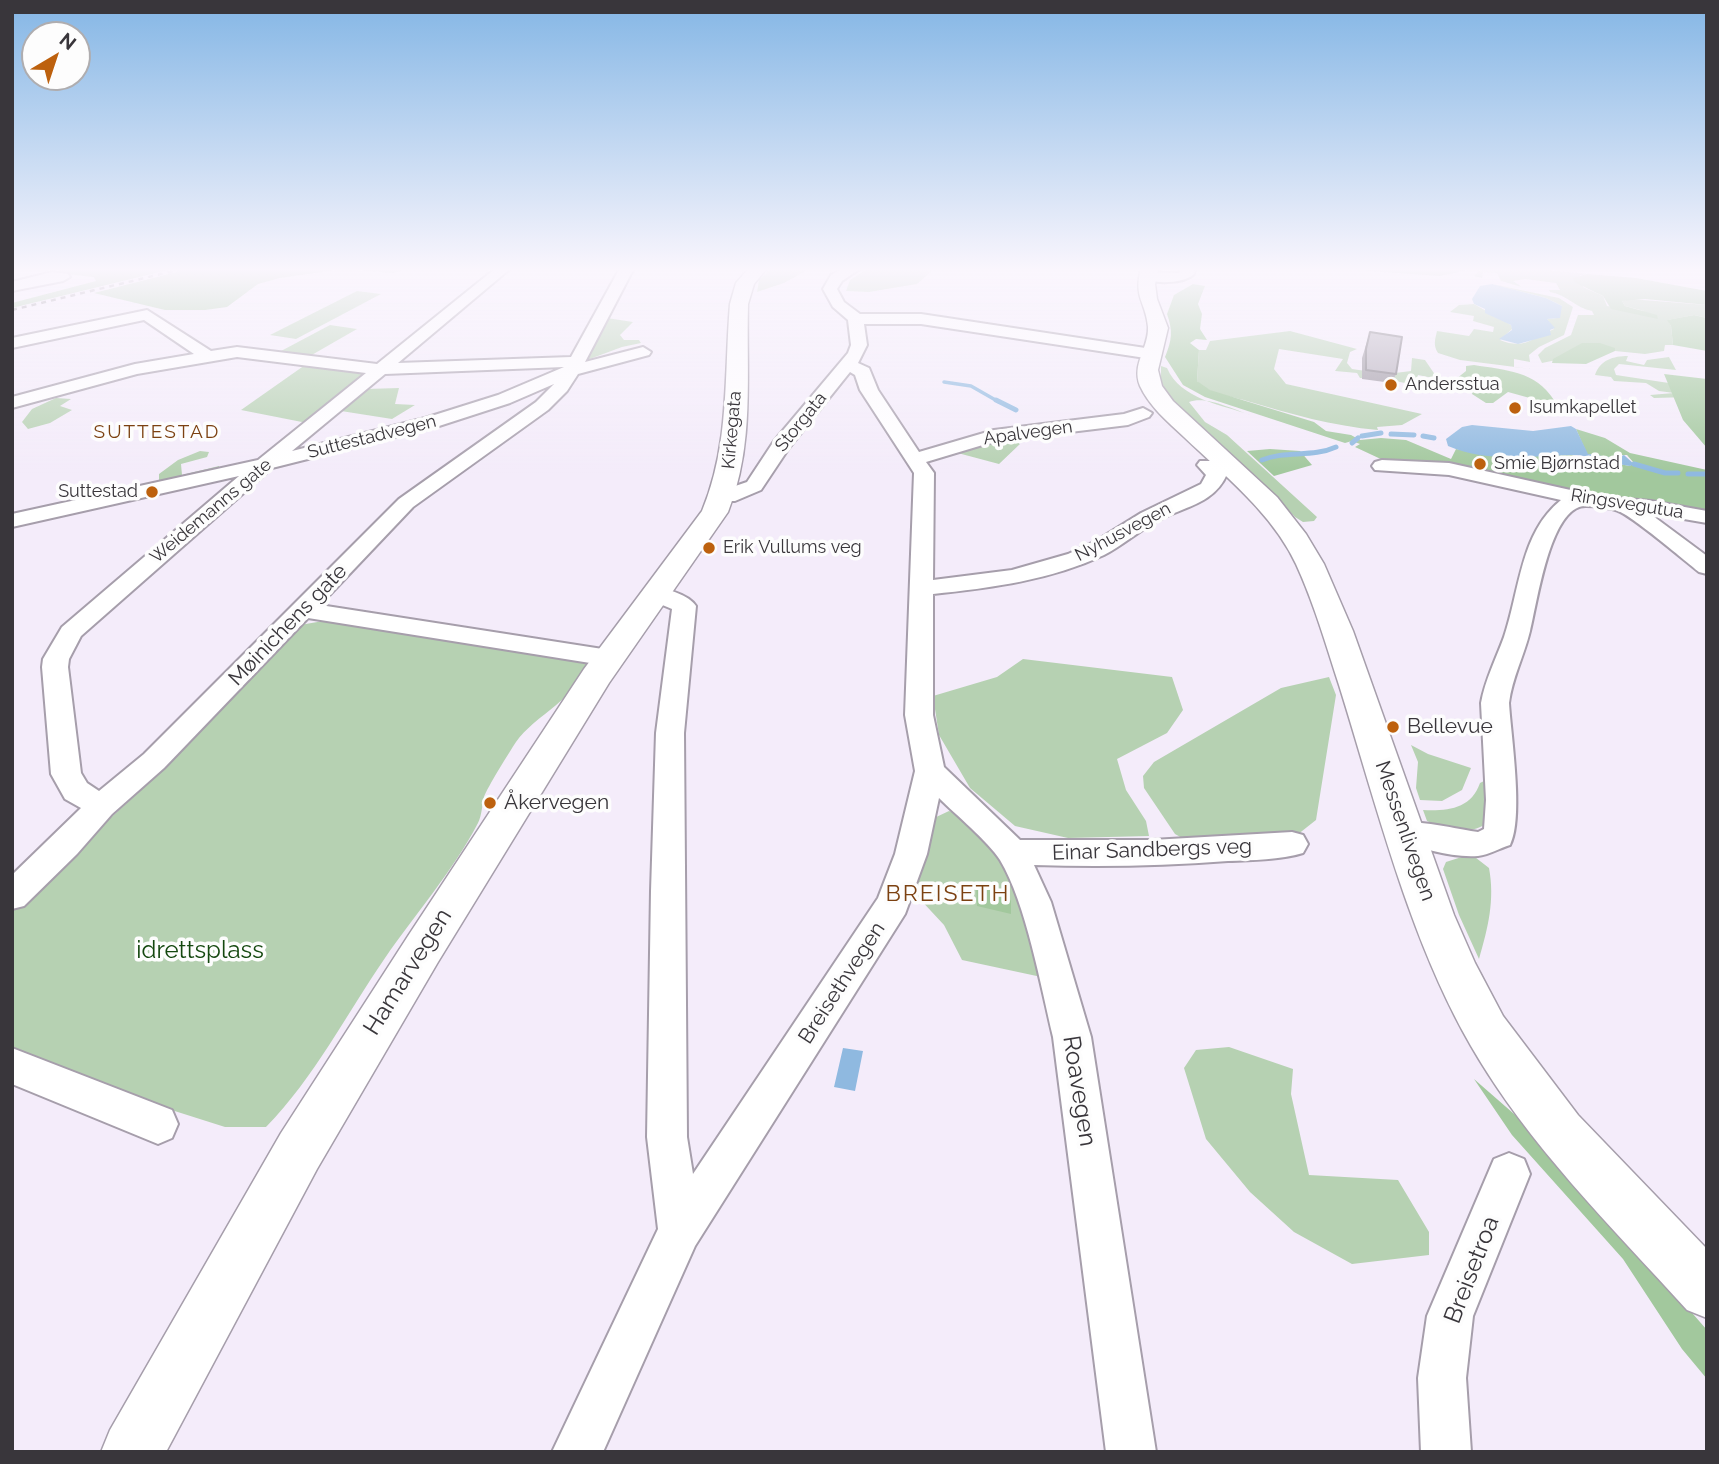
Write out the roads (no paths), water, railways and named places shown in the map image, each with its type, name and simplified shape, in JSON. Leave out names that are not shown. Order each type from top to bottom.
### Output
[{"type":"main road","name":"Kirkegata","points":[[719,504],[733,456],[738,336]]},
{"type":"main road","name":"Messenlivegen","points":[[1156,336],[1147,376],[1165,406],[1268,503],[1310,564],[1337,631],[1433,915],[1457,972],[1487,1031],[1511,1068],[1569,1143],[1707,1290]]},
{"type":"main road","name":"Hamarvegen","points":[[132,1452],[342,1080],[554,741],[609,658],[719,504]]},
{"type":"street","points":[[12,343],[44,336]]},
{"type":"street","points":[[178,336],[207,356]]},
{"type":"street","name":"Weidemanns gate","points":[[101,806],[76,790],[66,774],[55,690],[56,659],[71,632],[265,464],[419,336]]},
{"type":"street","name":"Møinichens gate","points":[[12,896],[66,845],[101,806],[154,761],[406,503],[542,406],[562,387],[590,336]]},
{"type":"street","name":"Storgata","points":[[719,504],[754,486],[781,445],[849,365],[859,345],[858,336]]},
{"type":"street","points":[[1035,336],[1152,354]]},
{"type":"street","name":"Suttestadvegen","points":[[12,521],[265,464],[469,412],[574,367],[643,352]]},
{"type":"street","points":[[12,403],[135,369],[207,356],[246,353],[379,369],[574,367]]},
{"type":"street","name":"Breisethvegen","points":[[577,1452],[680,1231],[893,904],[911,854],[930,771],[919,715],[924,473],[869,390],[863,372],[849,365]]},
{"type":"street","name":"Apalvegen","points":[[915,460],[994,436],[1128,419],[1143,413]]},
{"type":"street","name":"Nyhusvegen","points":[[923,588],[1005,578],[1066,562],[1091,552],[1146,517],[1204,492],[1215,483],[1217,474],[1207,465]]},
{"type":"street","name":"Ringsvegutua","points":[[1382,466],[1461,471],[1582,499],[1707,517]]},
{"type":"street","points":[[1406,832],[1429,838],[1479,844],[1499,836],[1501,800],[1495,703],[1497,688],[1517,634],[1530,576],[1549,523],[1567,505],[1582,499]]},
{"type":"street","points":[[1625,505],[1707,567]]},
{"type":"street","points":[[656,594],[684,606],[670,733],[667,891],[667,1137],[680,1231]]},
{"type":"street","points":[[303,610],[609,658]]},
{"type":"street","name":"Roavegen","points":[[930,771],[1012,852],[1034,902],[1072,1037],[1131,1452]]},
{"type":"street","name":"Einar Sandbergs veg","points":[[1012,852],[1119,855],[1292,844]]},
{"type":"street","points":[[12,1066],[158,1124]]},
{"type":"street","name":"Breisetroa","points":[[1446,1452],[1442,1378],[1450,1316],[1509,1174]]},
{"type":"water","points":[[1503,336],[1546,336],[1518,344],[1499,339]]},
{"type":"water","points":[[1472,425],[1533,431],[1571,426],[1576,429],[1588,454],[1616,458],[1624,455],[1634,464],[1630,466],[1578,455],[1493,457],[1448,446],[1446,439],[1462,427]]},
{"type":"water","points":[[843,1048],[863,1051],[855,1091],[834,1087]]},
{"type":"waterway","points":[[944,382],[971,386],[999,402]]},
{"type":"waterway","points":[[996,400],[1016,410]]},
{"type":"waterway","points":[[1362,436],[1381,433]]},
{"type":"waterway","points":[[1391,434],[1414,435]]},
{"type":"waterway","points":[[1423,436],[1434,438]]},
{"type":"waterway","points":[[1352,443],[1358,438]]},
{"type":"waterway","points":[[1262,460],[1336,447]]},
{"type":"waterway","points":[[1634,464],[1665,473],[1678,473]]},
{"type":"waterway","points":[[1688,474],[1707,474]]},
{"type":"place","name":"Andersstua","points":[[1391,385]]},
{"type":"place","name":"Isumkapellet","points":[[1515,408]]},
{"type":"place","name":"Smie Bjørnstad","points":[[1480,464]]},
{"type":"place","name":"Suttestad","points":[[152,492]]},
{"type":"place","name":"Erik Vullums veg","points":[[709,548]]},
{"type":"place","name":"Bellevue","points":[[1393,727]]},
{"type":"place","name":"Åkervegen","points":[[490,803]]},
{"type":"district","name":"SUTTESTAD","points":[[157,432]]},
{"type":"district","name":"BREISETH","points":[[948,894]]},
{"type":"park label","name":"idrettsplass","points":[[200,951]]}]
